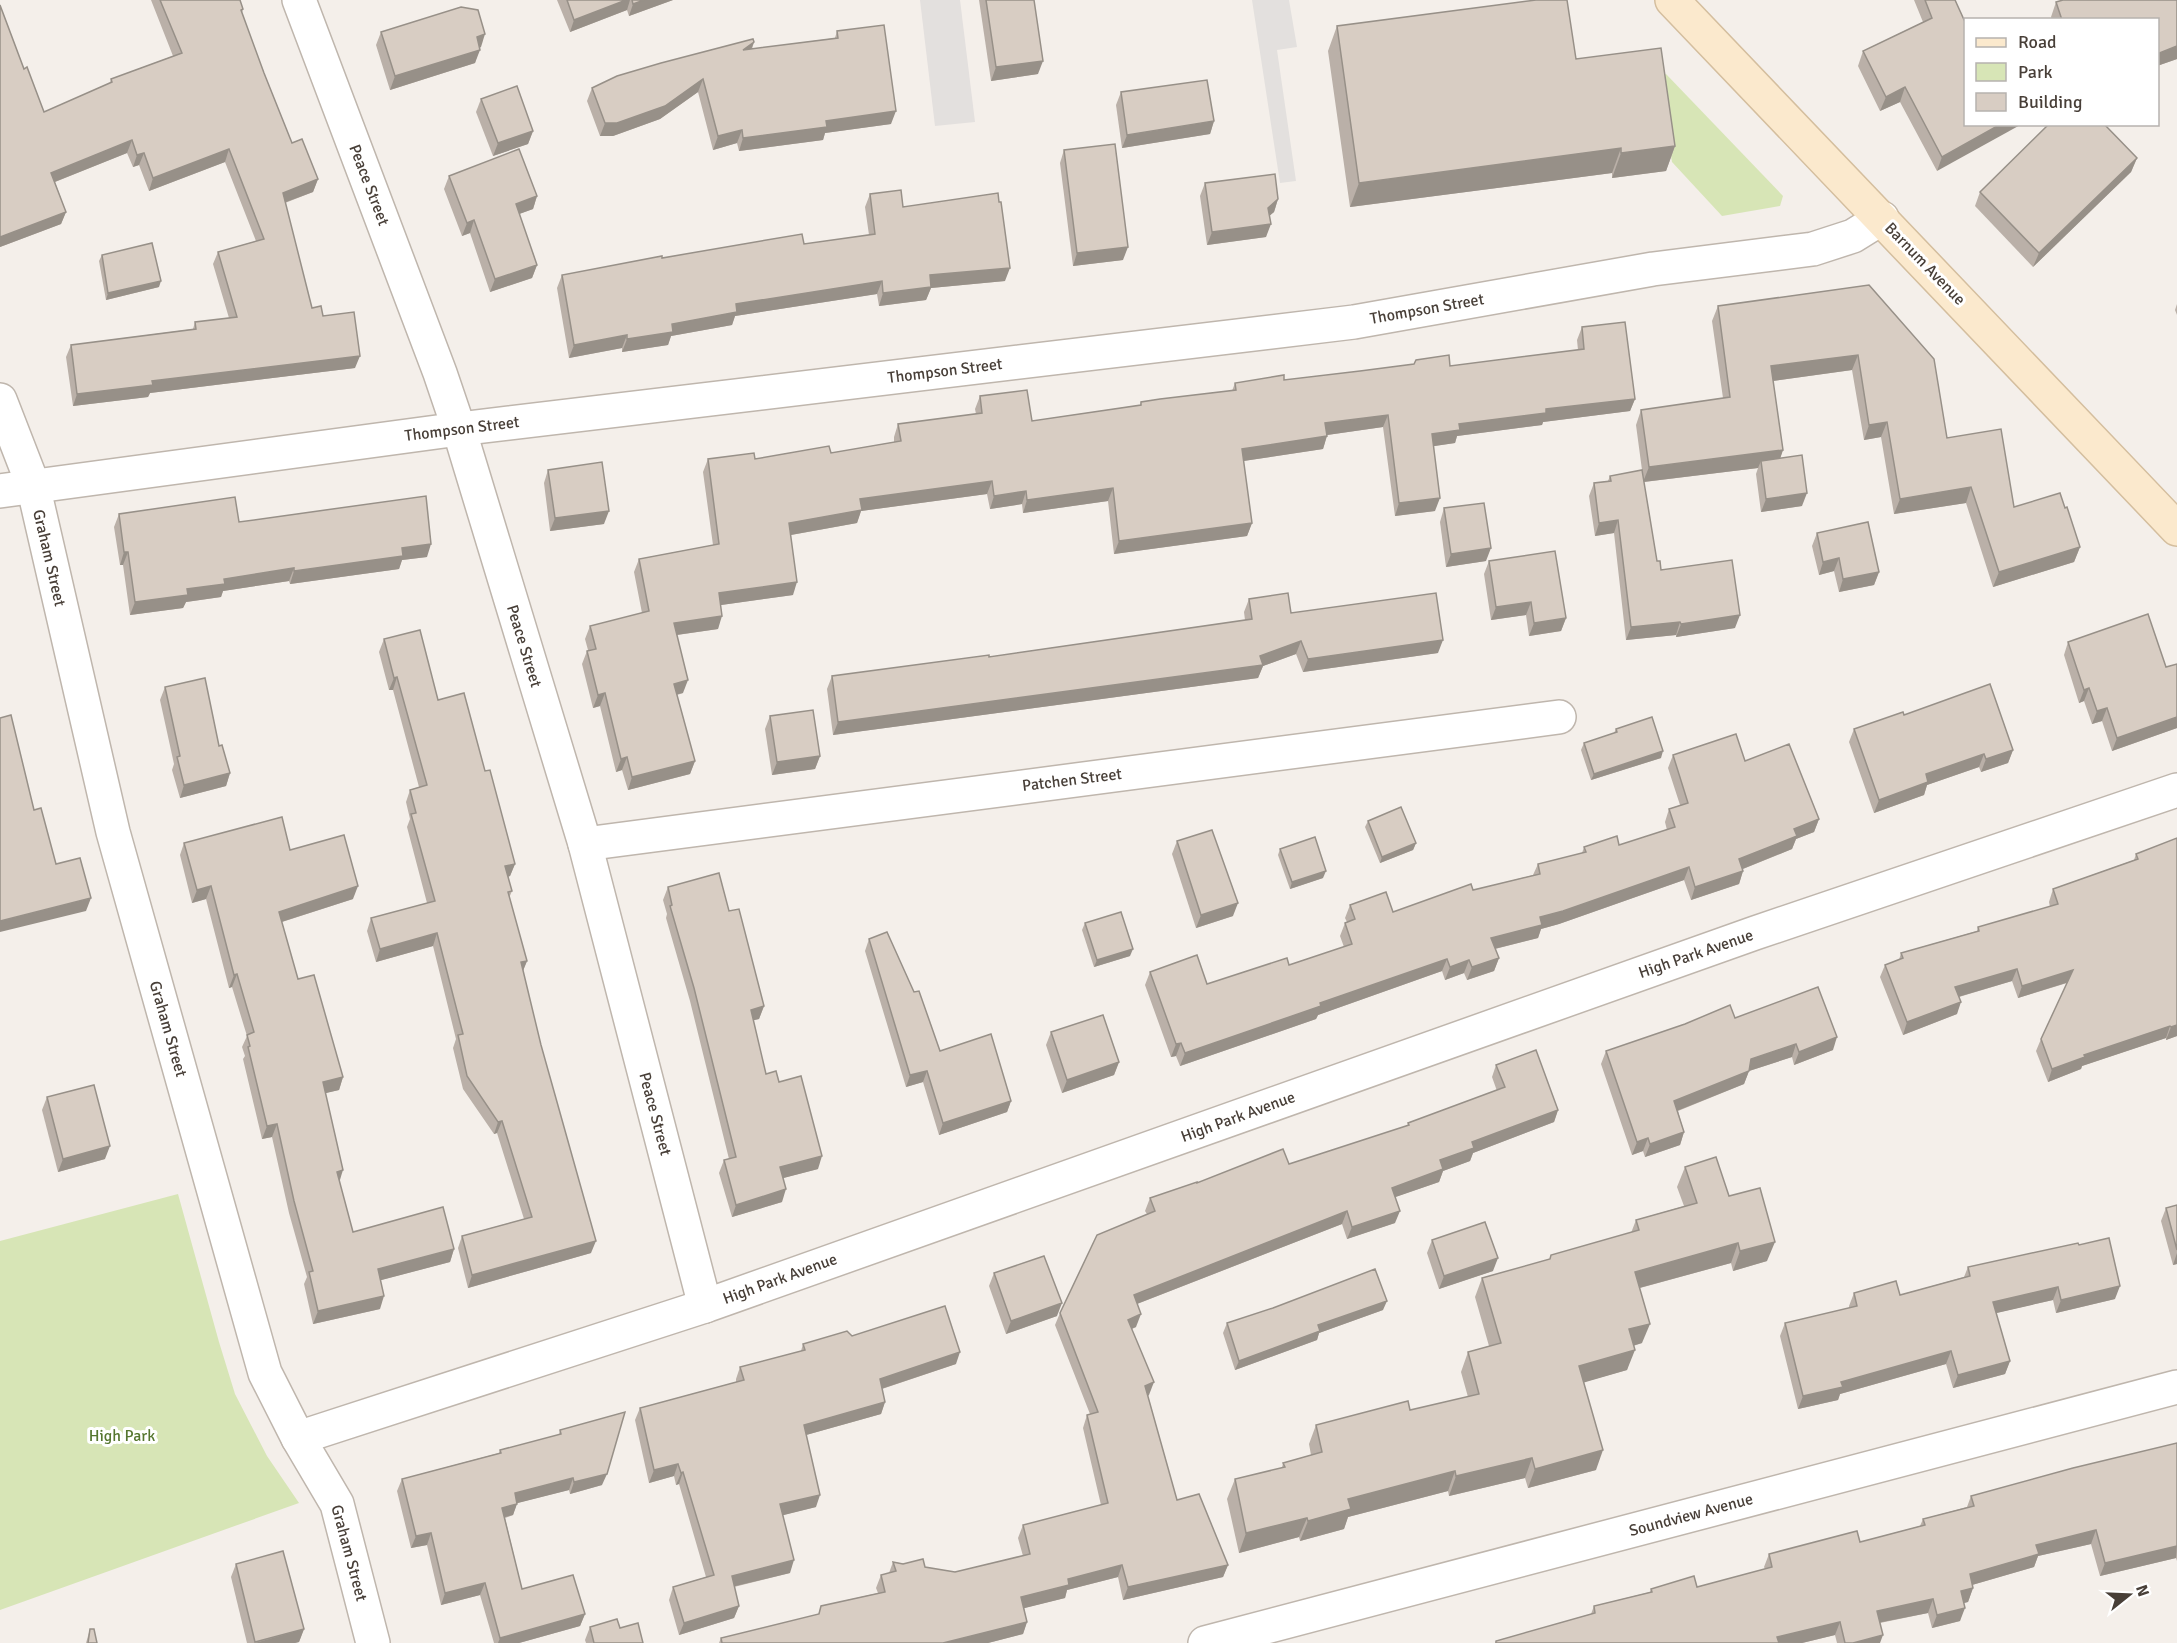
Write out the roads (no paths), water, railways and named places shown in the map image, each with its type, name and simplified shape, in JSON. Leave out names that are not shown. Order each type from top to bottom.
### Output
[{"type":"main road","name":"Barnum Avenue","points":[[1672,0],[2177,529]]},
{"type":"street","name":"Peace Street","points":[[299,0],[459,429],[585,844],[705,1305]]},
{"type":"street","name":"Thompson Street","points":[[0,491],[459,429],[1354,322],[1653,269],[1813,249],[1853,236],[1882,218]]},
{"type":"street","name":"Graham Street","points":[[0,400],[33,485],[116,844],[265,1373],[297,1438],[338,1504],[373,1643]]},
{"type":"street","name":"Patchen Street","points":[[585,844],[1559,717]]},
{"type":"street","name":"High Park Avenue","points":[[297,1438],[705,1305],[1744,937],[2177,789]]},
{"type":"street","name":"Soundview Avenue","points":[[1205,1643],[2177,1387]]},
{"type":"park label","name":"High Park","points":[[122,1436]]}]
